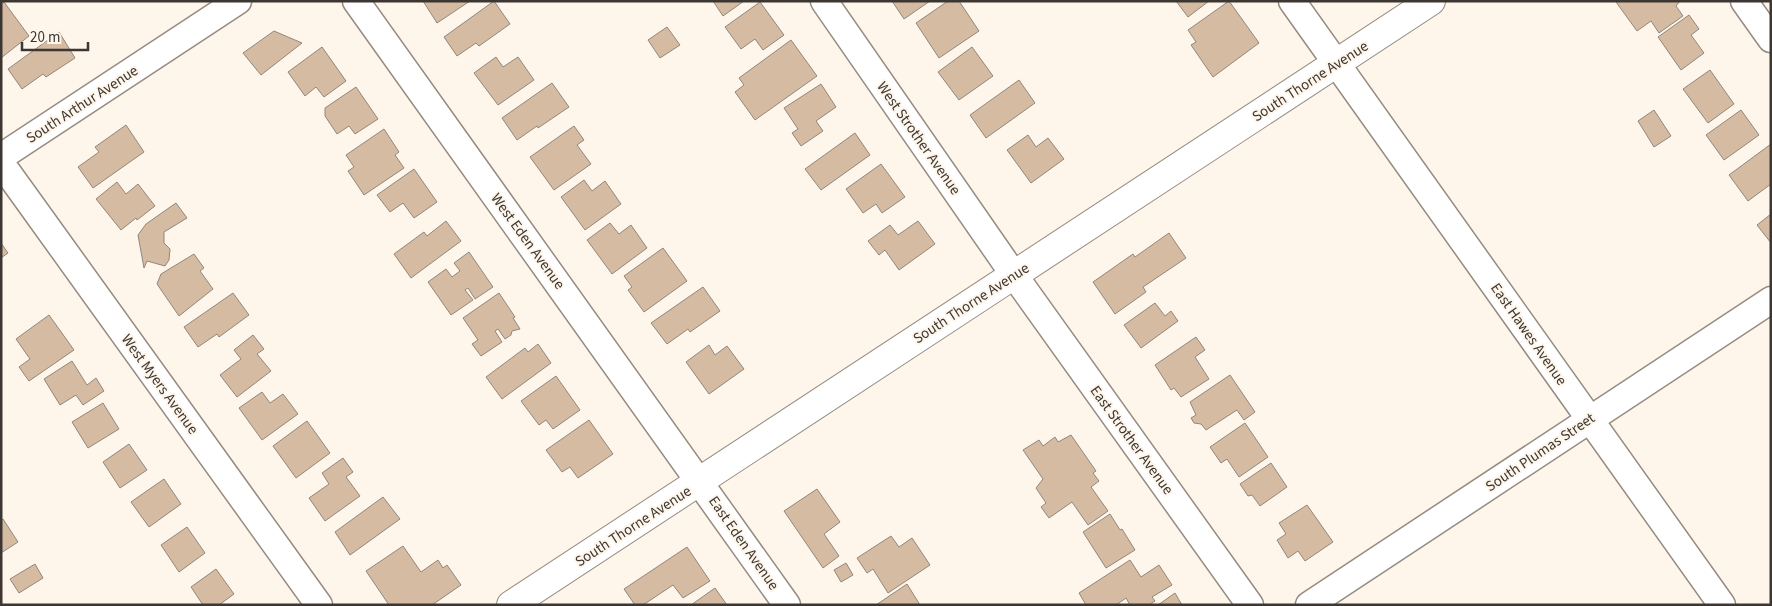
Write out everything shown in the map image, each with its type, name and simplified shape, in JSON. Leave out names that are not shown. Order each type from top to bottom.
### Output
[{"type":"main road","name":"South Thorne Avenue","points":[[511,605],[1431,1]]},
{"type":"street","name":"South Arthur Avenue","points":[[1,157],[238,1]]},
{"type":"street","name":"West Eden Avenue","points":[[356,1],[700,481]]},
{"type":"street","name":"West Strother Avenue","points":[[824,1],[1014,275]]},
{"type":"street","name":"East Hawes Avenue","points":[[1292,1],[1722,605]]},
{"type":"street","points":[[1744,1],[1771,39]]},
{"type":"street","name":"West Myers Avenue","points":[[1,163],[319,605]]},
{"type":"street","name":"East Strother Avenue","points":[[1014,275],[1250,605]]},
{"type":"street","name":"South Plumas Street","points":[[1310,605],[1771,300]]},
{"type":"street","name":"East Eden Avenue","points":[[700,481],[787,605]]},
{"type":"building","points":[[423,1],[470,1],[437,23]]},
{"type":"building","points":[[494,1],[510,24],[479,46],[476,43],[457,56],[444,37]]},
{"type":"building","points":[[713,1],[744,1],[723,16]]},
{"type":"building","points":[[892,1],[930,1],[904,19]]},
{"type":"building","points":[[948,1],[959,1],[979,31],[939,58],[916,23]]},
{"type":"building","points":[[1176,1],[1209,1],[1188,17]]},
{"type":"building","points":[[1229,1],[1259,43],[1213,77],[1191,45],[1196,42],[1188,30]]},
{"type":"building","points":[[1680,1],[1676,6],[1683,16],[1659,33],[1651,21],[1637,31],[1616,2]]},
{"type":"building","points":[[4,2],[29,36],[1,58],[1,4]]},
{"type":"building","points":[[760,2],[784,35],[763,50],[755,39],[741,49],[725,27]]},
{"type":"building","points":[[1689,15],[1699,29],[1691,35],[1704,53],[1681,70],[1658,37]]},
{"type":"building","points":[[667,27],[680,45],[660,58],[648,40]]},
{"type":"building","points":[[274,31],[302,43],[261,75],[243,53]]},
{"type":"building","points":[[59,32],[75,58],[46,77],[43,74],[22,89],[8,69]]},
{"type":"building","points":[[791,40],[817,76],[755,120],[735,92],[744,85],[739,78]]},
{"type":"building","points":[[322,47],[346,81],[324,97],[316,87],[305,96],[288,72]]},
{"type":"building","points":[[972,47],[993,76],[959,100],[938,72]]},
{"type":"building","points":[[496,57],[503,67],[518,57],[534,80],[498,105],[474,73]]},
{"type":"building","points":[[1710,70],[1734,104],[1708,123],[1683,89]]},
{"type":"building","points":[[1019,80],[1035,103],[986,138],[970,115]]},
{"type":"building","points":[[552,83],[569,107],[517,140],[502,118]]},
{"type":"building","points":[[821,84],[836,107],[816,121],[823,131],[801,146],[792,133],[798,129],[784,108]]},
{"type":"building","points":[[356,87],[378,119],[355,134],[349,126],[337,134],[325,116],[325,108]]},
{"type":"building","points":[[1654,110],[1671,136],[1654,147],[1638,121]]},
{"type":"building","points":[[1741,110],[1759,135],[1724,160],[1706,135]]},
{"type":"building","points":[[126,125],[144,152],[93,188],[78,167],[99,152],[95,147]]},
{"type":"building","points":[[574,126],[584,140],[577,145],[591,164],[554,190],[530,157]]},
{"type":"building","points":[[384,129],[399,152],[395,155],[404,168],[364,195],[348,171],[354,167],[346,155]]},
{"type":"building","points":[[855,133],[870,155],[821,190],[805,169]]},
{"type":"building","points":[[1028,135],[1036,147],[1048,138],[1064,159],[1031,183],[1007,150]]},
{"type":"building","points":[[1771,144],[1771,184],[1748,201],[1729,175]]},
{"type":"building","points":[[881,164],[905,197],[882,213],[876,204],[863,213],[846,189]]},
{"type":"building","points":[[414,169],[437,202],[414,218],[403,203],[390,212],[377,195]]},
{"type":"building","points":[[584,180],[592,191],[605,181],[621,204],[585,230],[561,197]]},
{"type":"building","points":[[117,182],[126,194],[138,184],[155,206],[121,230],[96,199]]},
{"type":"building","points":[[176,203],[187,218],[164,232],[164,243],[170,249],[169,260],[165,266],[147,261],[144,268],[138,235],[146,224]]},
{"type":"building","points":[[1771,214],[1771,243],[1757,225]]},
{"type":"building","points":[[446,221],[461,241],[411,278],[394,254],[424,232],[427,236]]},
{"type":"building","points":[[918,221],[935,244],[899,270],[885,250],[879,255],[868,241],[890,225],[898,235]]},
{"type":"building","points":[[610,223],[619,234],[631,225],[647,248],[612,274],[587,240]]},
{"type":"building","points":[[1169,233],[1186,258],[1143,287],[1146,292],[1115,314],[1093,282],[1133,254],[1135,257]]},
{"type":"building","points":[[1,243],[8,253],[1,258]]},
{"type":"building","points":[[663,248],[687,281],[644,312],[628,290],[632,287],[624,276]]},
{"type":"building","points":[[469,252],[493,287],[475,299],[468,288],[465,290],[473,300],[451,315],[428,282],[446,269],[452,277],[460,271],[454,263]]},
{"type":"building","points":[[194,254],[204,268],[200,271],[213,289],[179,316],[157,284],[161,274]]},
{"type":"building","points":[[703,287],[720,311],[690,332],[688,329],[667,344],[651,323]]},
{"type":"building","points":[[233,293],[249,315],[219,337],[217,334],[198,347],[184,327]]},
{"type":"building","points":[[499,293],[515,317],[513,318],[520,329],[512,331],[511,335],[505,339],[498,329],[495,331],[502,342],[481,356],[472,344],[478,340],[463,318]]},
{"type":"building","points":[[1155,303],[1165,316],[1171,311],[1178,321],[1141,348],[1124,325]]},
{"type":"building","points":[[49,315],[74,350],[29,381],[19,367],[30,359],[16,339]]},
{"type":"building","points":[[253,335],[264,349],[257,354],[271,371],[237,397],[220,375],[241,359],[234,350]]},
{"type":"building","points":[[1196,337],[1205,350],[1195,357],[1209,379],[1181,397],[1174,388],[1171,390],[1155,365]]},
{"type":"building","points":[[538,344],[551,363],[502,399],[486,377],[525,348],[528,352]]},
{"type":"building","points":[[709,345],[715,355],[727,346],[744,369],[709,394],[686,362]]},
{"type":"building","points":[[72,361],[87,385],[96,378],[104,391],[83,405],[76,395],[60,405],[44,379]]},
{"type":"building","points":[[1230,375],[1255,412],[1244,420],[1237,410],[1206,430],[1201,424],[1194,423],[1191,418],[1196,415],[1190,402]]},
{"type":"building","points":[[556,376],[580,410],[553,429],[546,420],[539,425],[521,401]]},
{"type":"building","points":[[262,392],[270,403],[283,394],[298,414],[262,440],[239,408]]},
{"type":"building","points":[[103,403],[119,429],[88,448],[72,422]]},
{"type":"building","points":[[589,420],[613,454],[578,478],[570,467],[562,472],[546,450]]},
{"type":"building","points":[[307,421],[330,453],[296,478],[273,446]]},
{"type":"building","points":[[1245,423],[1268,457],[1239,477],[1227,459],[1221,463],[1210,447]]},
{"type":"building","points":[[1071,435],[1096,471],[1093,473],[1099,481],[1091,487],[1108,511],[1088,525],[1072,502],[1049,518],[1041,507],[1046,503],[1036,488],[1043,479],[1023,450],[1039,440],[1043,446],[1055,437],[1058,442]]},
{"type":"building","points":[[129,444],[147,470],[120,488],[103,462]]},
{"type":"building","points":[[343,458],[353,472],[346,477],[360,496],[325,521],[309,498],[329,484],[322,473]]},
{"type":"building","points":[[1271,463],[1287,487],[1260,506],[1252,495],[1248,496],[1240,484]]},
{"type":"building","points":[[164,479],[181,504],[149,527],[131,502]]},
{"type":"building","points":[[817,489],[840,522],[824,534],[839,556],[823,568],[784,511]]},
{"type":"building","points":[[383,497],[400,519],[350,555],[335,532]]},
{"type":"building","points":[[1307,505],[1333,542],[1305,561],[1298,551],[1288,558],[1277,540],[1286,534],[1279,523]]},
{"type":"building","points":[[1110,514],[1135,550],[1106,568],[1083,532]]},
{"type":"building","points":[[3,519],[18,542],[1,553],[1,520]]},
{"type":"building","points":[[187,527],[205,553],[179,572],[161,545]]},
{"type":"building","points":[[891,536],[899,547],[912,538],[930,565],[888,593],[873,569],[867,573],[857,558]]},
{"type":"building","points":[[403,546],[421,572],[438,560],[443,568],[447,565],[461,585],[432,605],[389,605],[366,571]]},
{"type":"building","points":[[687,547],[710,581],[683,598],[673,585],[643,605],[635,605],[624,589]]},
{"type":"building","points":[[1130,560],[1141,577],[1159,565],[1172,585],[1152,597],[1155,601],[1149,605],[1130,605],[1126,598],[1116,605],[1086,605],[1079,593]]},
{"type":"building","points":[[846,563],[853,575],[841,582],[834,570]]},
{"type":"building","points":[[35,564],[43,578],[19,593],[10,579]]},
{"type":"building","points":[[216,569],[234,594],[219,605],[203,605],[191,587]]},
{"type":"building","points":[[907,584],[920,605],[876,605]]},
{"type":"building","points":[[715,588],[727,605],[691,605]]},
{"type":"building","points":[[1175,593],[1182,605],[1158,605]]}]
